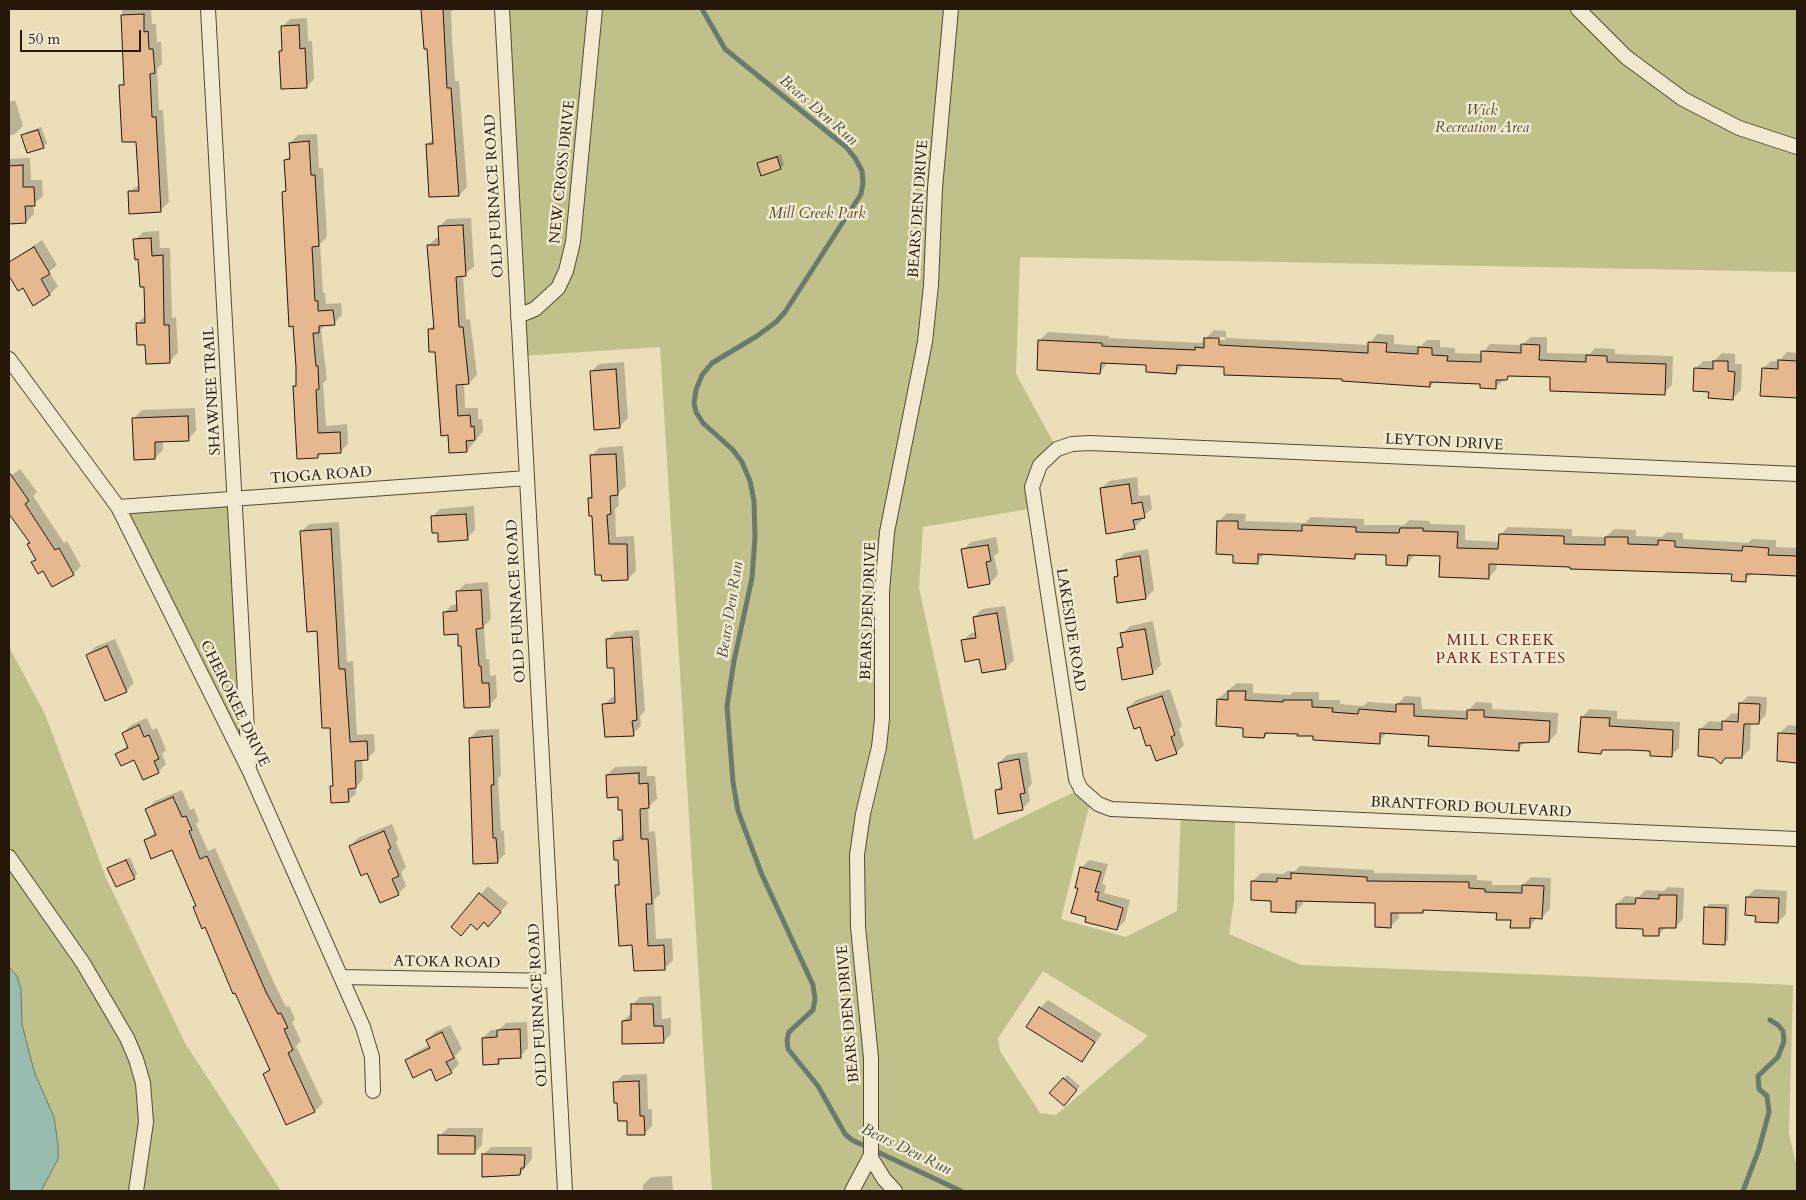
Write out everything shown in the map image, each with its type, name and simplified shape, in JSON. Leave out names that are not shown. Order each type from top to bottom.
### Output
[{"type":"street","name":"SHAWNEE TRAIL","points":[[208,9],[250,772]]},
{"type":"street","name":"OLD FURNACE ROAD","points":[[502,9],[565,1191]]},
{"type":"street","name":"NEW CROSS DRIVE","points":[[518,316],[535,309],[558,288],[566,271],[573,242],[595,9]]},
{"type":"street","name":"BEARS DEN DRIVE","points":[[871,1156],[870,1036],[858,927],[857,855],[882,719],[882,592],[887,532],[925,342],[931,286],[935,188],[951,9]]},
{"type":"street","points":[[1578,9],[1626,57],[1683,99],[1739,128],[1797,147]]},
{"type":"street","name":"CHEROKEE DRIVE","points":[[9,359],[118,508],[250,772],[368,1042],[373,1091]]},
{"type":"street","name":"LAKESIDE ROAD","points":[[1090,444],[1072,444],[1057,450],[1048,457],[1035,475],[1032,486],[1032,501],[1076,779],[1081,789],[1098,804],[1111,809],[1142,810]]},
{"type":"street","name":"LEYTON DRIVE","points":[[1090,444],[1797,474]]},
{"type":"street","name":"TIOGA ROAD","points":[[118,508],[527,478]]},
{"type":"street","name":"BRANTFORD BOULEVARD","points":[[1142,810],[1797,839]]},
{"type":"street","points":[[9,857],[87,970],[127,1038],[136,1060],[143,1083],[146,1122],[136,1191]]},
{"type":"street","name":"ATOKA ROAD","points":[[340,977],[554,982]]},
{"type":"street","points":[[852,1191],[871,1156]]},
{"type":"street","points":[[871,1156],[884,1179],[895,1191]]},
{"type":"green space","name":"Mill Creek Park","points":[[502,9],[1797,9],[1797,272],[1020,257],[1016,374],[1057,449],[1040,465],[1034,508],[923,527],[919,588],[974,840],[1081,789],[1091,799],[1061,919],[1126,937],[1177,911],[1181,812],[1235,814],[1234,900],[1229,934],[1301,965],[1793,985],[1789,1134],[1797,1167],[1797,1191],[712,1191],[660,347],[520,356]],"holes":[[[1043,971],[1148,1036],[1056,1115],[1040,1113],[1000,1051],[998,1038]]]},
{"type":"green space","points":[[235,499],[250,772],[118,507]]},
{"type":"green space","points":[[9,647],[45,714],[106,878],[185,1043],[281,1191],[9,1191]]},
{"type":"shaded area","points":[[9,967],[17,976],[21,989],[22,1025],[35,1074],[54,1117],[58,1145],[58,1159],[41,1191],[9,1191]]},
{"type":"building","points":[[421,9],[443,9],[447,88],[451,88],[459,196],[429,197],[426,144],[433,144],[427,49],[424,49]]},
{"type":"building","points":[[144,14],[144,32],[148,31],[149,49],[153,49],[155,73],[150,74],[152,117],[156,117],[161,212],[129,214],[128,191],[139,191],[136,142],[122,142],[119,85],[124,85],[121,15]]},
{"type":"building","points":[[299,25],[300,49],[305,48],[307,88],[281,89],[279,51],[282,51],[281,26]]},
{"type":"building","points":[[38,130],[44,148],[27,153],[21,135]]},
{"type":"building","points":[[309,141],[311,175],[315,175],[319,246],[312,247],[315,301],[318,301],[318,311],[333,310],[335,325],[319,326],[319,333],[313,333],[316,366],[318,366],[319,389],[316,390],[318,433],[340,432],[341,453],[318,454],[318,458],[297,459],[293,386],[296,386],[296,367],[293,326],[289,327],[282,192],[286,191],[284,160],[290,159],[289,143]]},
{"type":"building","points":[[777,157],[781,169],[761,176],[757,163]]},
{"type":"building","points":[[23,165],[23,187],[34,187],[35,206],[25,206],[26,223],[9,224],[9,166]]},
{"type":"building","points":[[463,225],[466,276],[456,277],[459,327],[463,327],[469,384],[456,385],[458,416],[470,415],[471,427],[474,426],[475,440],[466,441],[467,452],[449,453],[448,435],[441,436],[435,352],[429,352],[428,329],[434,329],[427,245],[439,245],[438,226]]},
{"type":"building","points":[[151,238],[152,256],[163,255],[164,325],[169,325],[170,363],[146,364],[145,345],[137,345],[136,323],[145,323],[144,287],[140,287],[138,259],[135,260],[133,239]]},
{"type":"building","points":[[34,247],[50,274],[41,279],[50,295],[33,306],[23,288],[18,291],[9,276],[9,262]]},
{"type":"building","points":[[1204,338],[1219,338],[1219,345],[1368,353],[1368,342],[1387,343],[1386,352],[1418,354],[1418,347],[1432,348],[1432,355],[1448,356],[1447,361],[1481,362],[1481,351],[1521,353],[1521,344],[1540,345],[1539,360],[1586,362],[1586,355],[1607,356],[1607,362],[1666,364],[1665,395],[1550,391],[1550,377],[1508,376],[1507,380],[1496,380],[1496,389],[1480,388],[1480,384],[1430,382],[1430,387],[1342,381],[1342,379],[1224,375],[1224,367],[1177,365],[1176,374],[1146,372],[1146,365],[1101,363],[1100,374],[1037,370],[1038,340],[1102,343],[1102,346],[1195,350],[1195,347],[1204,348]]},
{"type":"building","points":[[1778,360],[1797,361],[1797,398],[1760,396],[1762,368],[1778,369]]},
{"type":"building","points":[[1713,361],[1728,361],[1728,371],[1735,372],[1733,400],[1708,398],[1709,392],[1693,391],[1694,368],[1713,369]]},
{"type":"building","points":[[616,369],[620,428],[594,430],[590,371]]},
{"type":"building","points":[[188,416],[189,441],[155,442],[155,459],[134,460],[132,418]]},
{"type":"building","points":[[616,454],[618,495],[610,496],[611,514],[607,515],[609,544],[627,544],[628,580],[602,581],[601,575],[595,575],[592,516],[589,516],[588,498],[592,498],[590,455]]},
{"type":"building","points":[[9,472],[29,501],[25,504],[55,550],[59,548],[74,575],[52,587],[43,571],[38,574],[31,562],[36,560],[27,544],[30,543],[9,514]]},
{"type":"building","points":[[1129,484],[1132,504],[1142,502],[1145,518],[1133,520],[1135,529],[1106,534],[1100,488]]},
{"type":"building","points":[[466,514],[468,540],[438,542],[438,533],[432,533],[431,516]]},
{"type":"building","points":[[1217,521],[1238,521],[1238,529],[1302,531],[1302,525],[1356,527],[1356,532],[1399,533],[1400,528],[1423,528],[1423,531],[1458,532],[1457,548],[1498,549],[1499,534],[1564,536],[1564,544],[1605,545],[1605,537],[1628,537],[1628,544],[1658,545],[1658,540],[1675,541],[1675,547],[1742,551],[1743,546],[1769,548],[1768,555],[1797,556],[1797,576],[1746,574],[1746,582],[1731,581],[1732,574],[1570,569],[1570,567],[1489,564],[1489,579],[1439,577],[1440,556],[1408,555],[1407,566],[1386,565],[1386,555],[1355,554],[1355,559],[1258,554],[1258,564],[1233,563],[1233,555],[1216,554]]},
{"type":"building","points":[[331,529],[339,669],[345,669],[350,742],[367,741],[368,760],[355,761],[356,788],[348,789],[349,802],[331,803],[330,786],[333,786],[330,728],[322,728],[317,631],[307,632],[300,531]]},
{"type":"building","points":[[988,545],[991,561],[986,562],[990,584],[968,588],[961,549]]},
{"type":"building","points":[[1140,556],[1146,599],[1117,603],[1114,577],[1118,576],[1116,560]]},
{"type":"building","points":[[481,590],[483,628],[476,629],[482,683],[489,683],[490,707],[464,708],[461,646],[458,646],[458,634],[444,635],[443,612],[457,611],[456,591]]},
{"type":"building","points":[[997,613],[1006,669],[982,673],[979,659],[965,662],[961,640],[976,638],[973,617]]},
{"type":"building","points":[[1145,629],[1153,674],[1122,680],[1117,648],[1123,647],[1120,633]]},
{"type":"building","points":[[632,637],[637,720],[632,721],[634,736],[605,737],[602,704],[615,703],[614,668],[607,668],[606,639]]},
{"type":"building","points":[[107,646],[127,692],[105,701],[86,655]]},
{"type":"building","points":[[1228,691],[1246,691],[1245,700],[1283,702],[1283,700],[1312,700],[1312,707],[1333,708],[1332,712],[1358,714],[1359,709],[1396,712],[1396,704],[1414,704],[1414,716],[1467,719],[1467,710],[1484,710],[1484,717],[1550,721],[1549,742],[1519,743],[1519,751],[1428,746],[1429,736],[1380,733],[1380,744],[1313,740],[1313,736],[1297,736],[1298,734],[1265,733],[1264,738],[1243,737],[1243,728],[1216,726],[1217,699],[1228,700]]},
{"type":"building","points":[[1162,696],[1175,735],[1171,737],[1177,754],[1156,761],[1150,745],[1146,746],[1140,727],[1134,729],[1127,708]]},
{"type":"building","points":[[1739,703],[1760,704],[1759,724],[1744,724],[1742,758],[1725,758],[1721,764],[1714,758],[1698,756],[1699,729],[1722,730],[1722,721],[1738,722]]},
{"type":"building","points":[[1581,717],[1610,718],[1609,726],[1673,730],[1672,757],[1650,756],[1650,751],[1602,750],[1601,754],[1578,752]]},
{"type":"building","points":[[139,725],[144,737],[149,735],[159,759],[154,761],[159,773],[143,780],[134,760],[121,766],[115,754],[128,748],[122,733]]},
{"type":"building","points":[[1778,733],[1797,734],[1797,763],[1777,761]]},
{"type":"building","points":[[492,736],[494,785],[491,785],[493,838],[496,838],[498,863],[473,864],[469,738]]},
{"type":"building","points":[[1019,759],[1025,793],[1020,794],[1023,810],[998,814],[995,790],[1002,789],[998,763]]},
{"type":"building","points":[[639,773],[639,784],[648,783],[649,808],[640,809],[641,839],[648,839],[652,904],[646,904],[648,946],[664,945],[665,970],[634,971],[632,945],[619,946],[615,885],[619,885],[618,860],[614,860],[613,841],[623,840],[622,810],[618,810],[618,797],[607,798],[606,775]]},
{"type":"building","points":[[173,797],[182,817],[186,816],[192,830],[189,831],[200,859],[207,856],[266,992],[278,1014],[281,1013],[288,1028],[284,1029],[293,1050],[288,1053],[315,1112],[286,1125],[263,1074],[270,1070],[235,993],[233,994],[205,927],[202,929],[193,907],[196,906],[172,850],[151,859],[144,840],[156,835],[145,809]]},
{"type":"building","points":[[384,831],[391,848],[388,850],[399,876],[392,879],[399,895],[380,903],[367,873],[361,876],[349,846]]},
{"type":"building","points":[[126,860],[135,879],[116,887],[107,868]]},
{"type":"building","points":[[1080,867],[1101,872],[1095,892],[1099,892],[1097,900],[1123,908],[1117,930],[1085,922],[1086,917],[1071,913],[1078,888],[1075,888]]},
{"type":"building","points":[[1291,873],[1367,877],[1367,881],[1469,882],[1469,888],[1485,889],[1485,892],[1522,893],[1522,885],[1544,886],[1542,919],[1530,918],[1530,928],[1510,928],[1511,920],[1496,920],[1497,913],[1423,910],[1423,913],[1391,913],[1391,928],[1375,927],[1375,903],[1296,901],[1296,913],[1271,912],[1271,901],[1251,900],[1251,881],[1277,882],[1277,878],[1291,879]]},
{"type":"building","points":[[479,893],[501,912],[488,927],[484,922],[477,930],[471,924],[461,936],[451,927]]},
{"type":"building","points":[[1659,895],[1677,895],[1676,928],[1659,928],[1659,936],[1643,936],[1643,929],[1616,928],[1616,904],[1635,904],[1636,898],[1659,899]]},
{"type":"building","points":[[1746,897],[1779,898],[1778,923],[1755,922],[1756,916],[1745,915]]},
{"type":"building","points":[[1704,907],[1726,908],[1725,945],[1703,944]]},
{"type":"building","points":[[631,1004],[653,1004],[654,1026],[663,1026],[664,1043],[622,1044],[622,1021],[631,1020]]},
{"type":"building","points":[[1039,1007],[1095,1042],[1082,1062],[1026,1027]]},
{"type":"building","points":[[520,1029],[521,1058],[498,1059],[499,1064],[483,1065],[482,1038],[497,1037],[497,1030]]},
{"type":"building","points":[[442,1032],[454,1058],[446,1062],[452,1073],[436,1081],[431,1069],[413,1078],[405,1060],[430,1048],[426,1040]]},
{"type":"building","points":[[1063,1078],[1077,1090],[1064,1106],[1049,1093]]},
{"type":"building","points":[[639,1081],[640,1116],[644,1116],[645,1135],[627,1135],[627,1121],[618,1121],[617,1103],[614,1103],[613,1082]]},
{"type":"building","points":[[438,1135],[475,1136],[475,1154],[438,1154]]},
{"type":"building","points":[[482,1154],[525,1155],[524,1168],[521,1168],[520,1175],[482,1177]]},
{"type":"waterway","name":"Bears Den Run","points":[[702,9],[725,49],[846,147],[862,171],[863,183],[861,194],[785,312],[776,322],[757,336],[712,363],[702,375],[696,390],[694,403],[696,412],[703,423],[733,450],[742,462],[750,481],[754,501],[755,537],[752,578],[734,661],[727,706],[733,782],[738,811],[762,875],[813,985],[815,999],[813,1010],[789,1032],[787,1040],[788,1049],[818,1086],[845,1134],[852,1140],[961,1191]]},
{"type":"waterway","points":[[1743,1191],[1759,1149],[1769,1112],[1767,1096],[1759,1089],[1758,1076],[1778,1057],[1784,1041],[1783,1031],[1770,1020]]},
{"type":"district","name":"MILL CREEK PARK ESTATES","points":[[1501,650]]},
{"type":"park label","name":"Wick Recreation Area","points":[[1482,120]]}]
